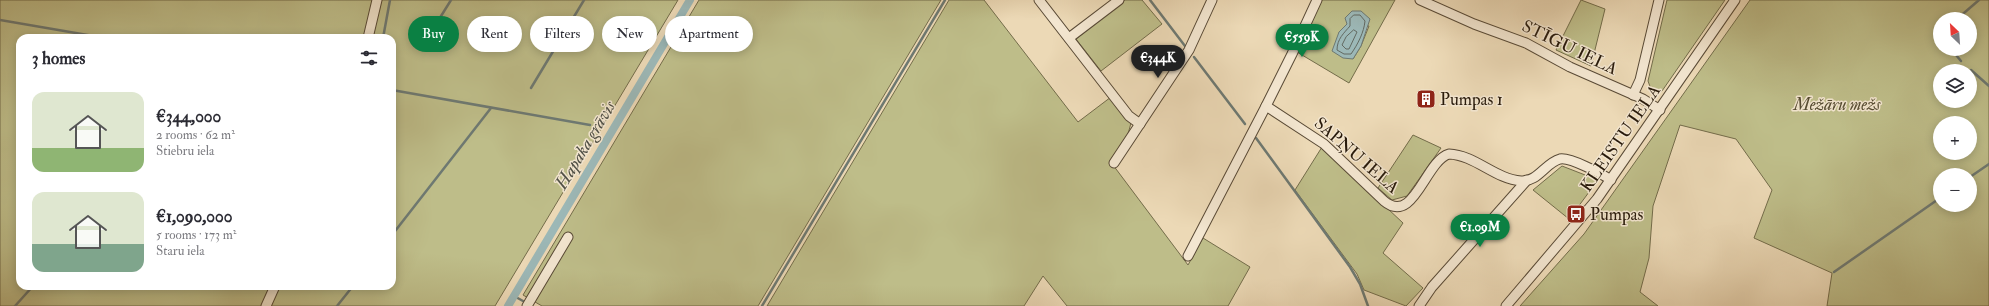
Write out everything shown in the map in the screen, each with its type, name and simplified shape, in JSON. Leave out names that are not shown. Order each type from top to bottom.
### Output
[{"type":"street","points":[[369,34],[377,0]]},
{"type":"street","points":[[1039,0],[1129,116],[1140,124]]},
{"type":"street","points":[[1069,38],[1119,0]]},
{"type":"street","points":[[1114,163],[1189,50],[1212,0]]},
{"type":"street","points":[[1188,256],[1266,106],[1317,0]]},
{"type":"street","name":"STĪGU IELA","points":[[1420,0],[1474,24],[1526,42],[1570,67],[1643,99],[1660,110]]},
{"type":"street","points":[[1633,95],[1640,80],[1658,0]]},
{"type":"street","name":"KLEISTU IELA","points":[[1506,306],[1564,239],[1611,180],[1735,0]]},
{"type":"street","name":"SAPŅU IELA","points":[[1266,106],[1319,139],[1384,201],[1393,206],[1402,206],[1410,201],[1438,162],[1449,154],[1462,156],[1514,180],[1527,180]]},
{"type":"street","points":[[1419,306],[1432,287],[1527,180],[1534,178],[1555,162],[1562,159],[1570,161],[1611,180]]},
{"type":"street","points":[[527,306],[568,238]]},
{"type":"street","points":[[266,306],[273,290]]},
{"type":"green space","points":[[0,0],[678,0],[668,16],[665,16],[665,22],[657,35],[657,16],[602,16],[602,52],[647,52],[495,306],[0,306]]},
{"type":"green space","points":[[699,0],[941,0],[758,306],[542,306],[523,295],[668,52],[753,52],[753,16],[689,16]]},
{"type":"green space","points":[[949,0],[984,0],[1078,122],[1111,97],[1131,123],[1128,134],[1110,161],[1188,265],[1203,238],[1250,267],[1228,306],[1067,306],[1043,276],[1024,306],[767,306]]},
{"type":"green space","points":[[1125,0],[1142,0],[1162,24],[1101,71],[1076,39]]},
{"type":"green space","points":[[1322,0],[1395,0],[1349,83],[1297,52]],"holes":[[[1347,24],[1369,26],[1361,46],[1353,59],[1339,32]]]},
{"type":"green space","points":[[1581,0],[1605,9],[1591,66],[1556,50]]},
{"type":"green space","points":[[1667,0],[1725,0],[1662,91],[1652,92],[1648,81]]},
{"type":"green space","name":"Mežāru mežs","points":[[1750,0],[1989,0],[1989,306],[1827,306],[1832,273],[1754,238],[1772,190],[1736,139],[1680,125],[1653,206],[1649,258],[1640,292],[1658,306],[1520,306],[1584,234]]},
{"type":"green space","points":[[1413,135],[1441,148],[1407,196],[1392,200],[1378,188]]},
{"type":"green space","points":[[1322,147],[1403,223],[1383,253],[1423,288],[1406,306],[1364,290],[1357,274],[1295,190]]},
{"type":"green space","points":[[1562,166],[1598,180],[1569,219],[1533,190]]},
{"type":"water","points":[[1352,11],[1361,11],[1370,19],[1361,46],[1353,59],[1343,58],[1332,51],[1339,32],[1347,24],[1345,18]]},
{"type":"waterway","points":[[384,34],[390,0]]},
{"type":"waterway","points":[[441,16],[451,0]]},
{"type":"waterway","points":[[531,88],[584,0]]},
{"type":"waterway","name":"Hapaka grāvis","points":[[508,306],[690,0]]},
{"type":"waterway","points":[[762,306],[945,0]]},
{"type":"waterway","points":[[1150,0],[1185,46]]},
{"type":"waterway","points":[[1965,12],[1979,0]]},
{"type":"waterway","points":[[0,20],[82,34]]},
{"type":"waterway","points":[[1957,56],[1961,61]]},
{"type":"waterway","points":[[1194,57],[1245,124]]},
{"type":"waterway","points":[[1977,75],[1989,86]]},
{"type":"waterway","points":[[396,91],[590,125]]},
{"type":"waterway","points":[[396,230],[491,108]]},
{"type":"waterway","points":[[1256,138],[1350,267],[1360,284],[1368,306]]},
{"type":"waterway","points":[[1977,172],[1989,164]]},
{"type":"waterway","points":[[1834,272],[1933,203]]},
{"type":"waterway","points":[[15,306],[29,290]]},
{"type":"waterway","points":[[337,306],[350,290]]},
{"type":"waterway","points":[[514,296],[523,301]]},
{"type":"place","name":"Pumpas 1","points":[[1426,99]]},
{"type":"place","name":"Pumpas","points":[[1576,214]]}]
